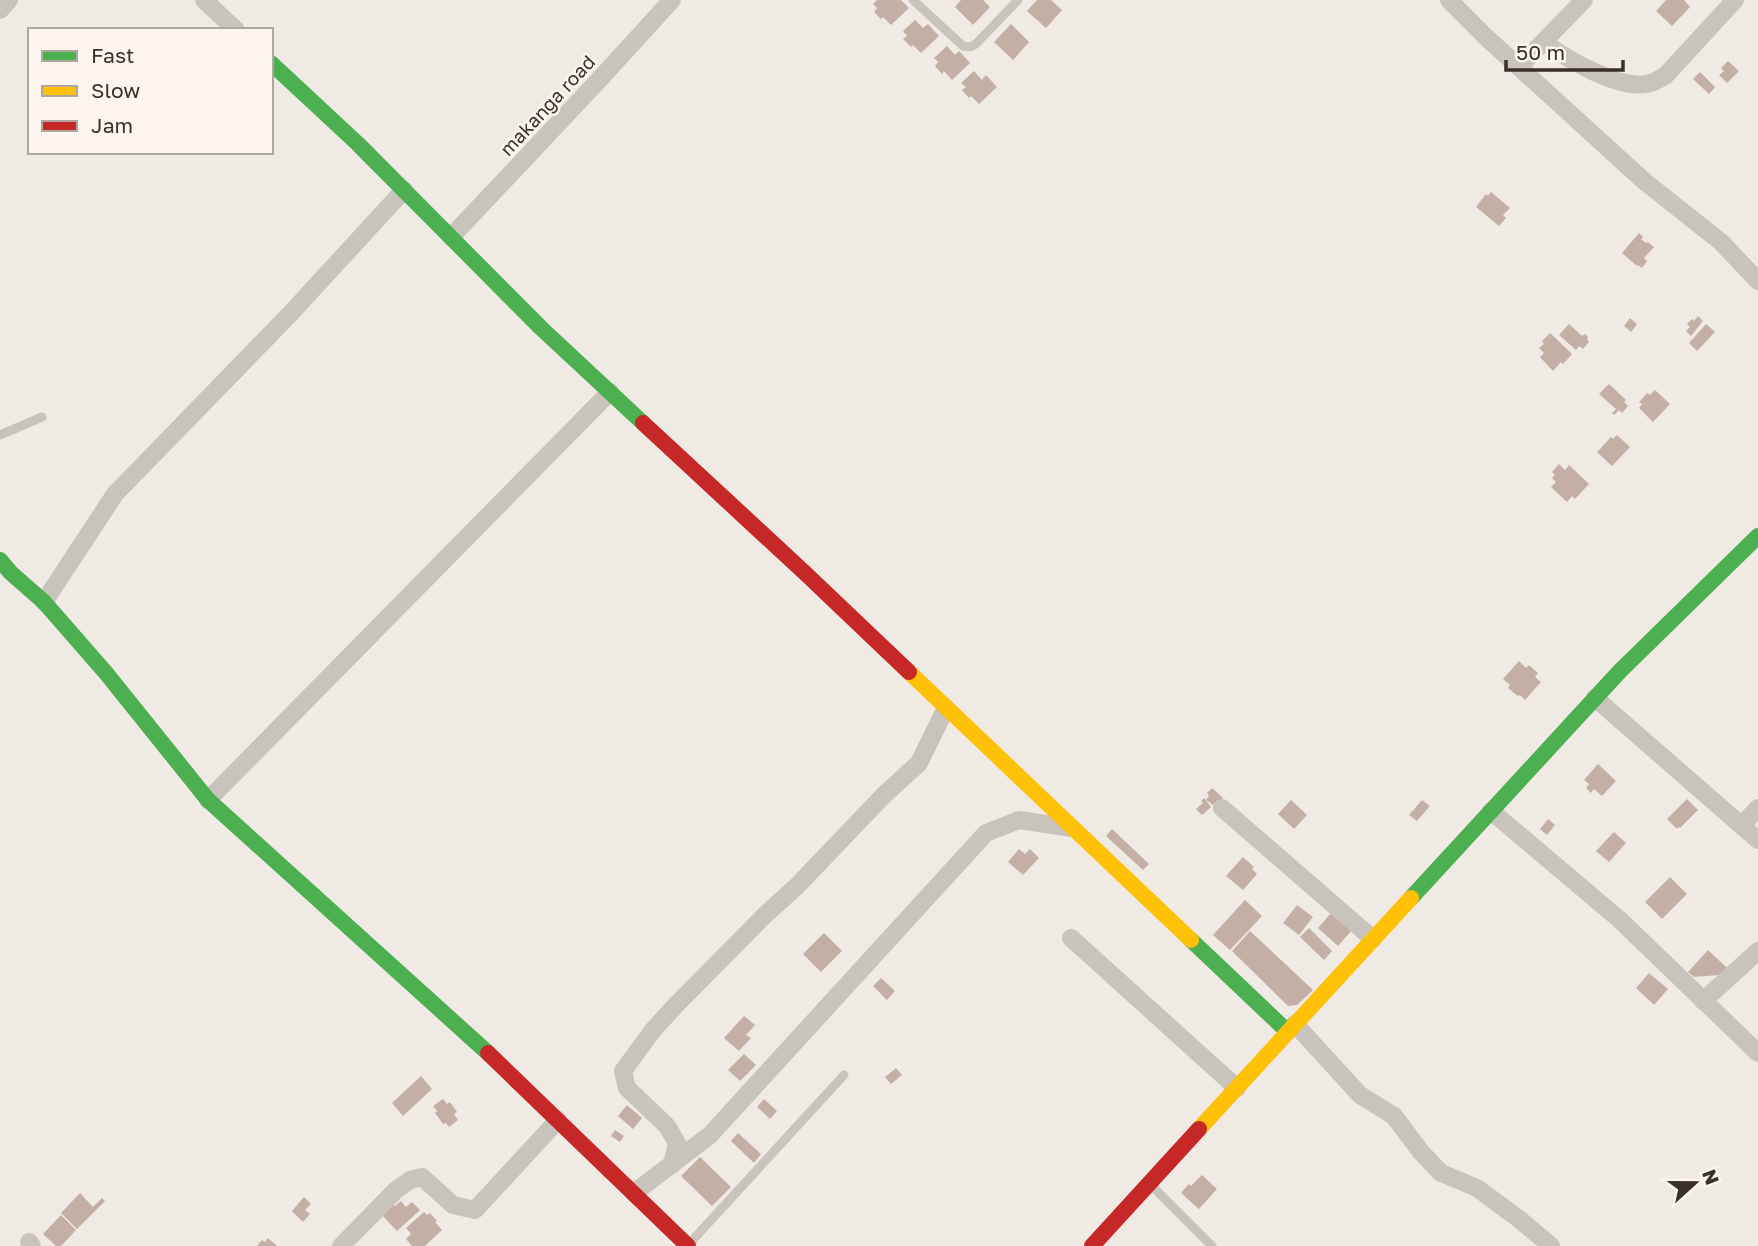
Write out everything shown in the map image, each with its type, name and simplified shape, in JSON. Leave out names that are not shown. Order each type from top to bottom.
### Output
[{"type":"street","points":[[0,10],[9,0]]},
{"type":"street","points":[[204,0],[234,28]]},
{"type":"street","name":"makanga road","points":[[451,237],[672,0]]},
{"type":"street","points":[[1449,0],[1644,181],[1721,242],[1758,281]]},
{"type":"street","points":[[1519,67],[1584,0]]},
{"type":"street","points":[[1544,41],[1558,52],[1606,76],[1628,84],[1645,85],[1666,75],[1735,0]]},
{"type":"street","points":[[273,65],[358,144],[541,328],[795,563],[1072,828],[1292,1028],[1360,1095],[1394,1116],[1441,1173],[1477,1188],[1551,1246]]},
{"type":"street","points":[[44,601],[116,494],[291,313],[404,190]]},
{"type":"street","points":[[208,800],[610,392]]},
{"type":"street","points":[[1092,1246],[1620,671],[1758,536]]},
{"type":"street","points":[[0,560],[44,601],[208,800],[468,1034],[688,1246]]},
{"type":"street","points":[[1595,698],[1758,840]]},
{"type":"street","points":[[672,1165],[677,1143],[667,1126],[627,1088],[623,1071],[653,1030],[676,1005],[919,763],[946,708]]},
{"type":"street","points":[[1222,808],[1373,939]]},
{"type":"street","points":[[1742,825],[1758,808]]},
{"type":"street","points":[[1491,811],[1620,920],[1758,1053]]},
{"type":"street","points":[[634,1193],[710,1135],[986,833],[1019,820],[1072,828]]},
{"type":"street","points":[[1072,938],[1237,1088]]},
{"type":"street","points":[[1703,1001],[1758,951]]},
{"type":"street","points":[[341,1246],[396,1190],[410,1180],[422,1177],[453,1205],[475,1210],[558,1120]]},
{"type":"lane","points":[[913,0],[963,46],[971,47],[1018,0]]},
{"type":"lane","points":[[0,435],[42,417]]},
{"type":"lane","points":[[688,1246],[844,1075]]},
{"type":"lane","points":[[1150,1184],[1212,1246]]},
{"type":"building","points":[[877,0],[901,0],[909,8],[891,25],[874,12],[877,8],[873,4]]},
{"type":"building","points":[[961,0],[983,0],[990,7],[973,25],[955,7]]},
{"type":"building","points":[[1037,0],[1051,0],[1062,10],[1046,28],[1027,11]]},
{"type":"building","points":[[1666,0],[1684,0],[1690,7],[1672,26],[1656,11]]},
{"type":"building","points":[[915,20],[923,28],[928,24],[939,36],[921,53],[903,39],[907,36],[903,31]]},
{"type":"building","points":[[1011,24],[1029,42],[1013,60],[994,42]]},
{"type":"building","points":[[947,46],[955,55],[959,51],[970,63],[952,80],[935,66],[938,62],[934,58]]},
{"type":"building","points":[[1728,61],[1739,71],[1727,83],[1719,75],[1724,71],[1721,68]]},
{"type":"building","points":[[974,71],[982,80],[986,75],[997,87],[979,104],[962,90],[966,87],[961,83]]},
{"type":"building","points":[[1700,72],[1715,87],[1709,94],[1693,79]]},
{"type":"building","points":[[1491,192],[1510,208],[1503,215],[1506,218],[1499,226],[1476,207],[1486,194],[1488,196]]},
{"type":"building","points":[[1639,233],[1643,237],[1641,239],[1654,247],[1644,258],[1647,261],[1642,268],[1622,253]]},
{"type":"building","points":[[1698,316],[1703,321],[1691,336],[1686,331],[1690,327],[1687,324]]},
{"type":"building","points":[[1630,318],[1637,324],[1631,332],[1624,326]]},
{"type":"building","points":[[1569,324],[1582,336],[1585,334],[1588,337],[1589,342],[1583,349],[1579,346],[1576,350],[1559,335]]},
{"type":"building","points":[[1706,324],[1715,332],[1697,351],[1689,343]]},
{"type":"building","points":[[1550,333],[1572,354],[1553,371],[1540,357],[1544,353],[1539,348]]},
{"type":"building","points":[[1609,384],[1626,400],[1624,402],[1628,406],[1622,413],[1619,410],[1614,415],[1612,413],[1616,409],[1599,394]]},
{"type":"building","points":[[1655,390],[1670,404],[1653,422],[1639,408],[1642,404],[1639,402],[1647,393],[1650,395]]},
{"type":"building","points":[[1617,435],[1630,447],[1612,466],[1597,452],[1611,437],[1613,439]]},
{"type":"building","points":[[1559,464],[1565,470],[1569,465],[1589,484],[1575,499],[1572,496],[1567,502],[1551,487],[1556,482],[1552,478],[1555,475],[1552,472]]},
{"type":"building","points":[[1519,661],[1526,668],[1529,665],[1538,673],[1535,677],[1541,682],[1525,700],[1508,688],[1510,685],[1503,679]]},
{"type":"building","points":[[1598,764],[1616,781],[1602,796],[1594,789],[1591,793],[1586,788],[1589,784],[1584,780]]},
{"type":"building","points":[[1212,788],[1223,798],[1213,805],[1206,800],[1209,796],[1207,793]]},
{"type":"building","points":[[1204,798],[1211,807],[1202,815],[1196,809],[1203,803],[1201,801]]},
{"type":"building","points":[[1687,799],[1698,810],[1677,829],[1667,819]]},
{"type":"building","points":[[1291,800],[1307,815],[1294,829],[1278,814]]},
{"type":"building","points":[[1422,800],[1430,806],[1417,821],[1409,815]]},
{"type":"building","points":[[1548,819],[1555,825],[1547,835],[1540,829]]},
{"type":"building","points":[[1112,829],[1149,864],[1143,870],[1106,836]]},
{"type":"building","points":[[1614,832],[1626,843],[1609,862],[1596,851]]},
{"type":"building","points":[[1019,849],[1025,854],[1030,849],[1039,858],[1023,875],[1008,862]]},
{"type":"building","points":[[1243,857],[1254,867],[1252,869],[1257,874],[1243,890],[1226,876]]},
{"type":"building","points":[[1670,877],[1687,894],[1662,919],[1645,902]]},
{"type":"building","points":[[1245,900],[1262,916],[1230,950],[1213,935]]},
{"type":"building","points":[[1297,905],[1313,917],[1299,935],[1283,923]]},
{"type":"building","points":[[1332,912],[1352,930],[1338,946],[1318,928]]},
{"type":"building","points":[[1309,928],[1332,951],[1324,960],[1300,937]]},
{"type":"building","points":[[1250,931],[1313,990],[1297,1005],[1288,1006],[1232,951]]},
{"type":"building","points":[[824,933],[842,951],[821,972],[803,954]]},
{"type":"building","points":[[1708,950],[1727,968],[1719,975],[1694,977],[1688,972]]},
{"type":"building","points":[[1649,973],[1668,989],[1654,1005],[1636,988]]},
{"type":"building","points":[[881,978],[895,991],[887,1000],[873,986]]},
{"type":"building","points":[[744,1016],[755,1025],[746,1035],[751,1038],[739,1051],[724,1038]]},
{"type":"building","points":[[744,1054],[756,1065],[740,1081],[728,1070]]},
{"type":"building","points":[[896,1068],[902,1075],[891,1084],[885,1077]]},
{"type":"building","points":[[421,1076],[432,1089],[403,1116],[392,1103]]},
{"type":"building","points":[[443,1099],[447,1104],[450,1102],[457,1112],[454,1114],[458,1120],[449,1127],[446,1123],[443,1124],[433,1106]]},
{"type":"building","points":[[764,1099],[777,1111],[770,1119],[757,1107]]},
{"type":"building","points":[[627,1105],[642,1118],[633,1129],[618,1116]]},
{"type":"building","points":[[615,1130],[624,1136],[620,1142],[611,1136]]},
{"type":"building","points":[[738,1133],[761,1154],[754,1163],[731,1141]]},
{"type":"building","points":[[700,1157],[731,1187],[712,1206],[681,1176]]},
{"type":"building","points":[[1202,1175],[1217,1189],[1199,1209],[1181,1193]]},
{"type":"building","points":[[80,1193],[93,1207],[102,1198],[105,1201],[77,1229],[61,1213]]},
{"type":"building","points":[[304,1197],[311,1204],[305,1210],[310,1214],[303,1222],[292,1211]]},
{"type":"building","points":[[401,1201],[406,1207],[412,1202],[420,1210],[397,1231],[381,1214],[392,1203],[395,1206]]},
{"type":"building","points":[[424,1212],[427,1215],[430,1213],[442,1230],[425,1246],[412,1246],[406,1239],[411,1234],[406,1228]]},
{"type":"building","points":[[61,1215],[76,1230],[61,1246],[56,1246],[43,1234]]},
{"type":"building","points":[[268,1238],[277,1246],[257,1246],[262,1240],[265,1242]]},
{"type":"traffic: fast","points":[[273,65],[358,144],[541,328],[643,423]]},
{"type":"traffic: fast","points":[[1411,898],[1620,671],[1758,536]]},
{"type":"traffic: fast","points":[[0,560],[44,602],[106,673],[208,800],[488,1053]]},
{"type":"traffic: fast","points":[[1191,940],[1288,1032]]},
{"type":"traffic: slow","points":[[909,672],[1191,940]]},
{"type":"traffic: slow","points":[[1199,1129],[1411,898]]},
{"type":"traffic: jam","points":[[643,423],[909,672]]},
{"type":"traffic: jam","points":[[488,1053],[688,1246]]},
{"type":"traffic: jam","points":[[1092,1246],[1199,1129]]}]
